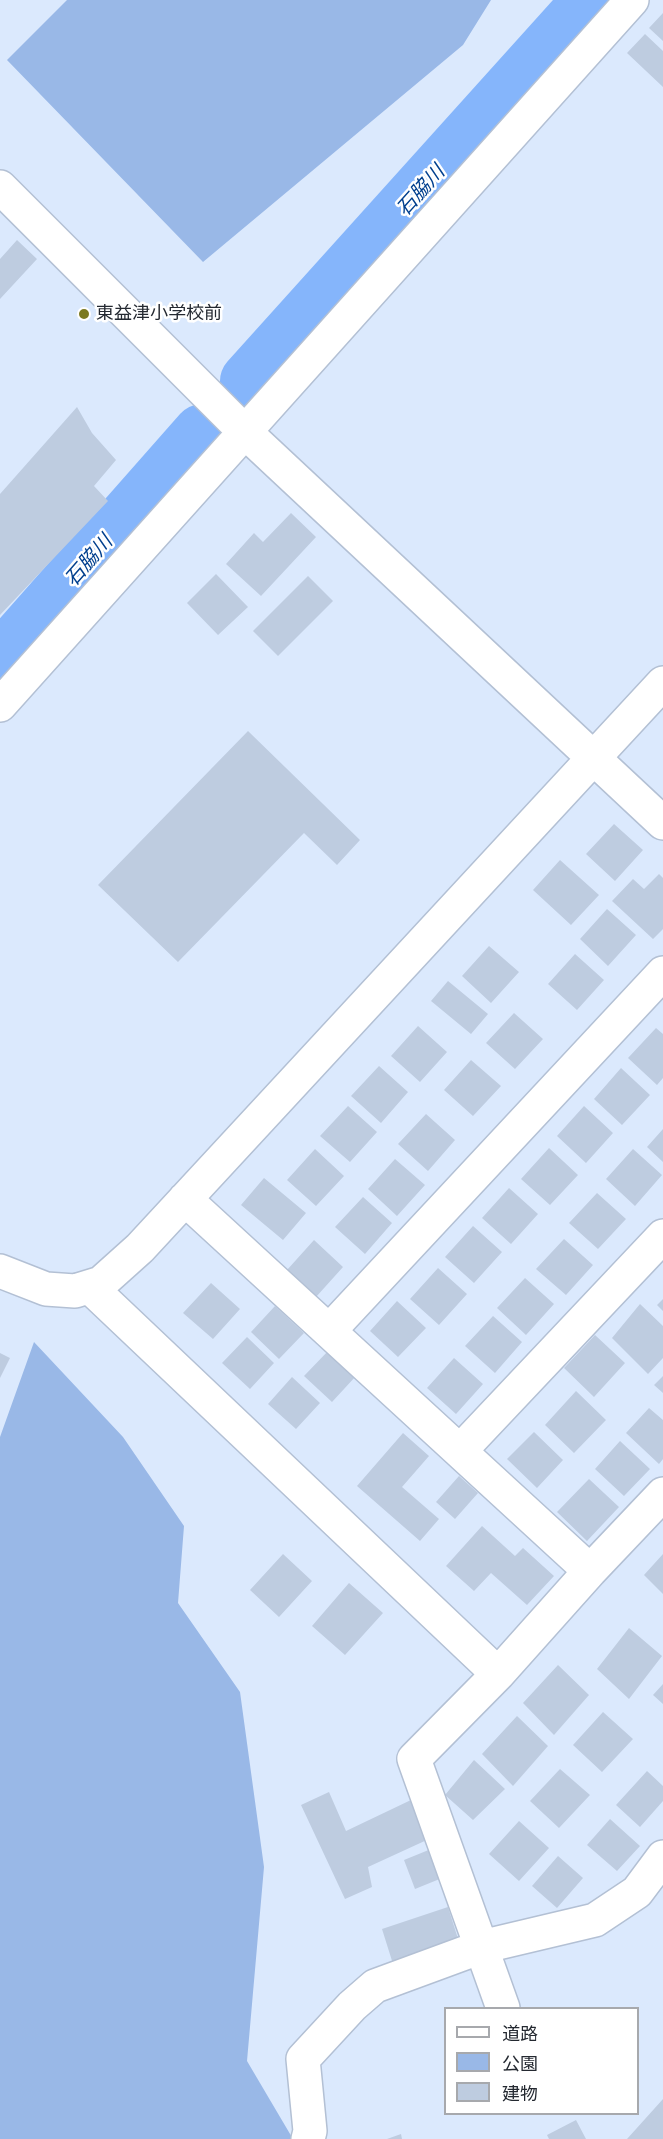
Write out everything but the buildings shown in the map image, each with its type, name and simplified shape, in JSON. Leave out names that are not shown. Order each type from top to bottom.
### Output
[{"type":"street","points":[[0,705],[632,0]]},
{"type":"street","points":[[6,208],[663,823]]},
{"type":"street","points":[[0,1271],[46,1289],[75,1291],[101,1283],[140,1248],[663,683]]},
{"type":"street","points":[[329,1331],[663,973]]},
{"type":"street","points":[[185,1198],[590,1571]]},
{"type":"street","points":[[460,1451],[663,1236]]},
{"type":"street","points":[[90,1287],[498,1674]]},
{"type":"street","points":[[503,2007],[414,1759],[498,1674],[663,1494]]},
{"type":"street","points":[[308,2139],[310,2131],[303,2059],[352,2006],[375,1986],[481,1947],[595,1920],[637,1892],[663,1857]]},
{"type":"green space","points":[[67,0],[491,0],[463,45],[203,262],[7,60]]},
{"type":"green space","points":[[34,1342],[123,1437],[184,1526],[178,1603],[240,1692],[264,1867],[247,2061],[293,2139],[0,2139],[0,1437]]},
{"type":"waterway","name":"石脇川","points":[[249,381],[592,0]]},
{"type":"waterway","name":"石脇川","points":[[0,662],[202,433]]},
{"type":"place","name":"東益津小学校前","points":[[84,314]]}]
